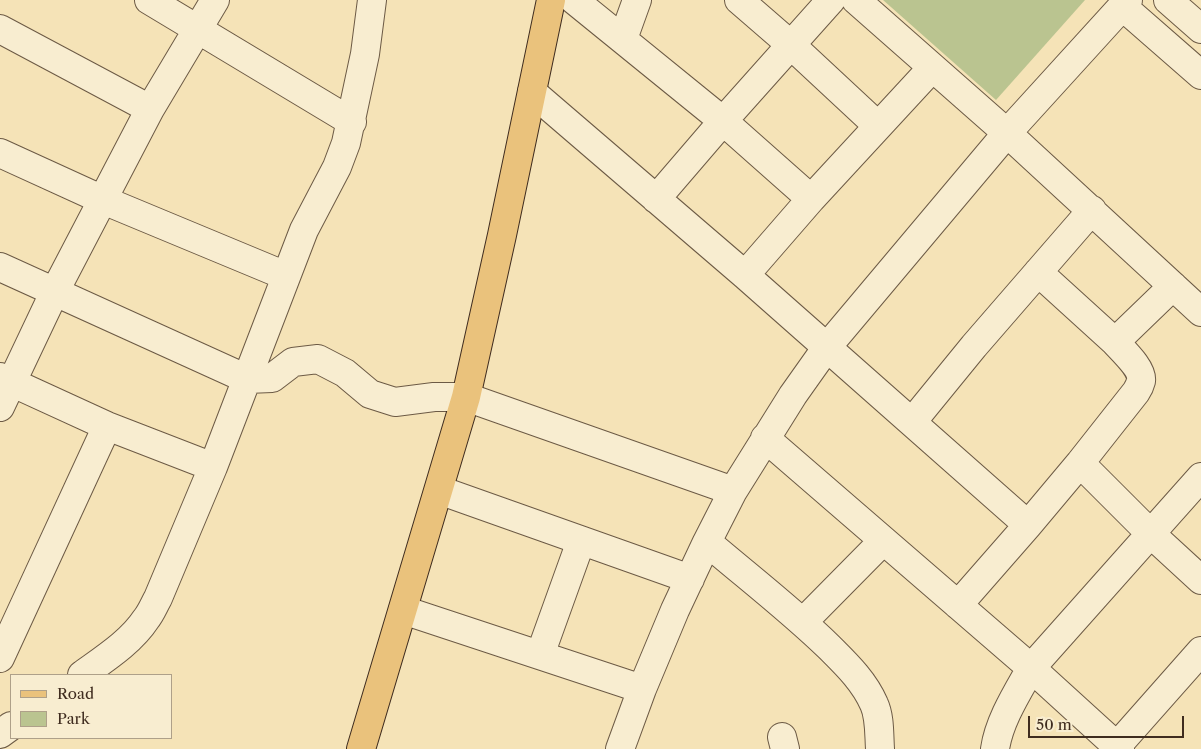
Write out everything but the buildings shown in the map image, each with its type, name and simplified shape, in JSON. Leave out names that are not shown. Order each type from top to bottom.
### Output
[{"type":"main road","points":[[361,749],[466,397],[551,0]]},
{"type":"street","points":[[149,0],[352,122]]},
{"type":"street","points":[[0,407],[6,380],[54,293],[150,109],[215,0]]},
{"type":"street","points":[[83,674],[130,638],[146,619],[158,598],[247,379],[304,230],[337,167],[346,143],[365,54],[372,0]]},
{"type":"street","points":[[574,0],[723,121],[811,199]]},
{"type":"street","points":[[623,39],[637,0]]},
{"type":"street","points":[[739,0],[791,45],[878,126]]},
{"type":"street","points":[[656,199],[832,0]]},
{"type":"street","points":[[856,0],[1092,210],[1201,312]]},
{"type":"street","points":[[1168,0],[1201,29]]},
{"type":"street","points":[[620,749],[642,689],[675,610],[733,491],[765,438],[827,347],[1007,134],[1125,3],[1201,76]]},
{"type":"street","points":[[0,29],[150,109]]},
{"type":"street","points":[[745,275],[811,199],[932,68]]},
{"type":"street","points":[[532,92],[745,275],[1028,525]]},
{"type":"street","points":[[0,153],[103,200],[286,276]]},
{"type":"street","points":[[912,422],[974,346],[1092,210]]},
{"type":"street","points":[[0,267],[247,379],[272,378],[293,362],[318,359],[345,373],[370,394],[395,402],[434,397],[466,397],[733,491]]},
{"type":"street","points":[[958,605],[1080,463],[1141,383],[1141,376],[1136,366],[1115,342],[1038,272]]},
{"type":"street","points":[[1115,342],[1172,286]]},
{"type":"street","points":[[6,380],[107,426],[212,467]]},
{"type":"street","points":[[0,658],[107,426]]},
{"type":"street","points":[[765,438],[1031,668],[1119,748],[1196,667]]},
{"type":"street","points":[[1080,463],[1151,534],[1201,580]]},
{"type":"street","points":[[996,749],[997,738],[1014,698],[1031,668],[1201,476]]},
{"type":"street","points":[[438,490],[690,579]]},
{"type":"street","points":[[540,655],[581,541]]},
{"type":"street","points":[[803,622],[883,541]]},
{"type":"street","points":[[707,542],[803,622],[852,670],[868,692],[875,706],[879,721],[880,749]]},
{"type":"street","points":[[403,610],[642,689]]},
{"type":"green space","points":[[883,0],[1085,0],[996,100]]}]
